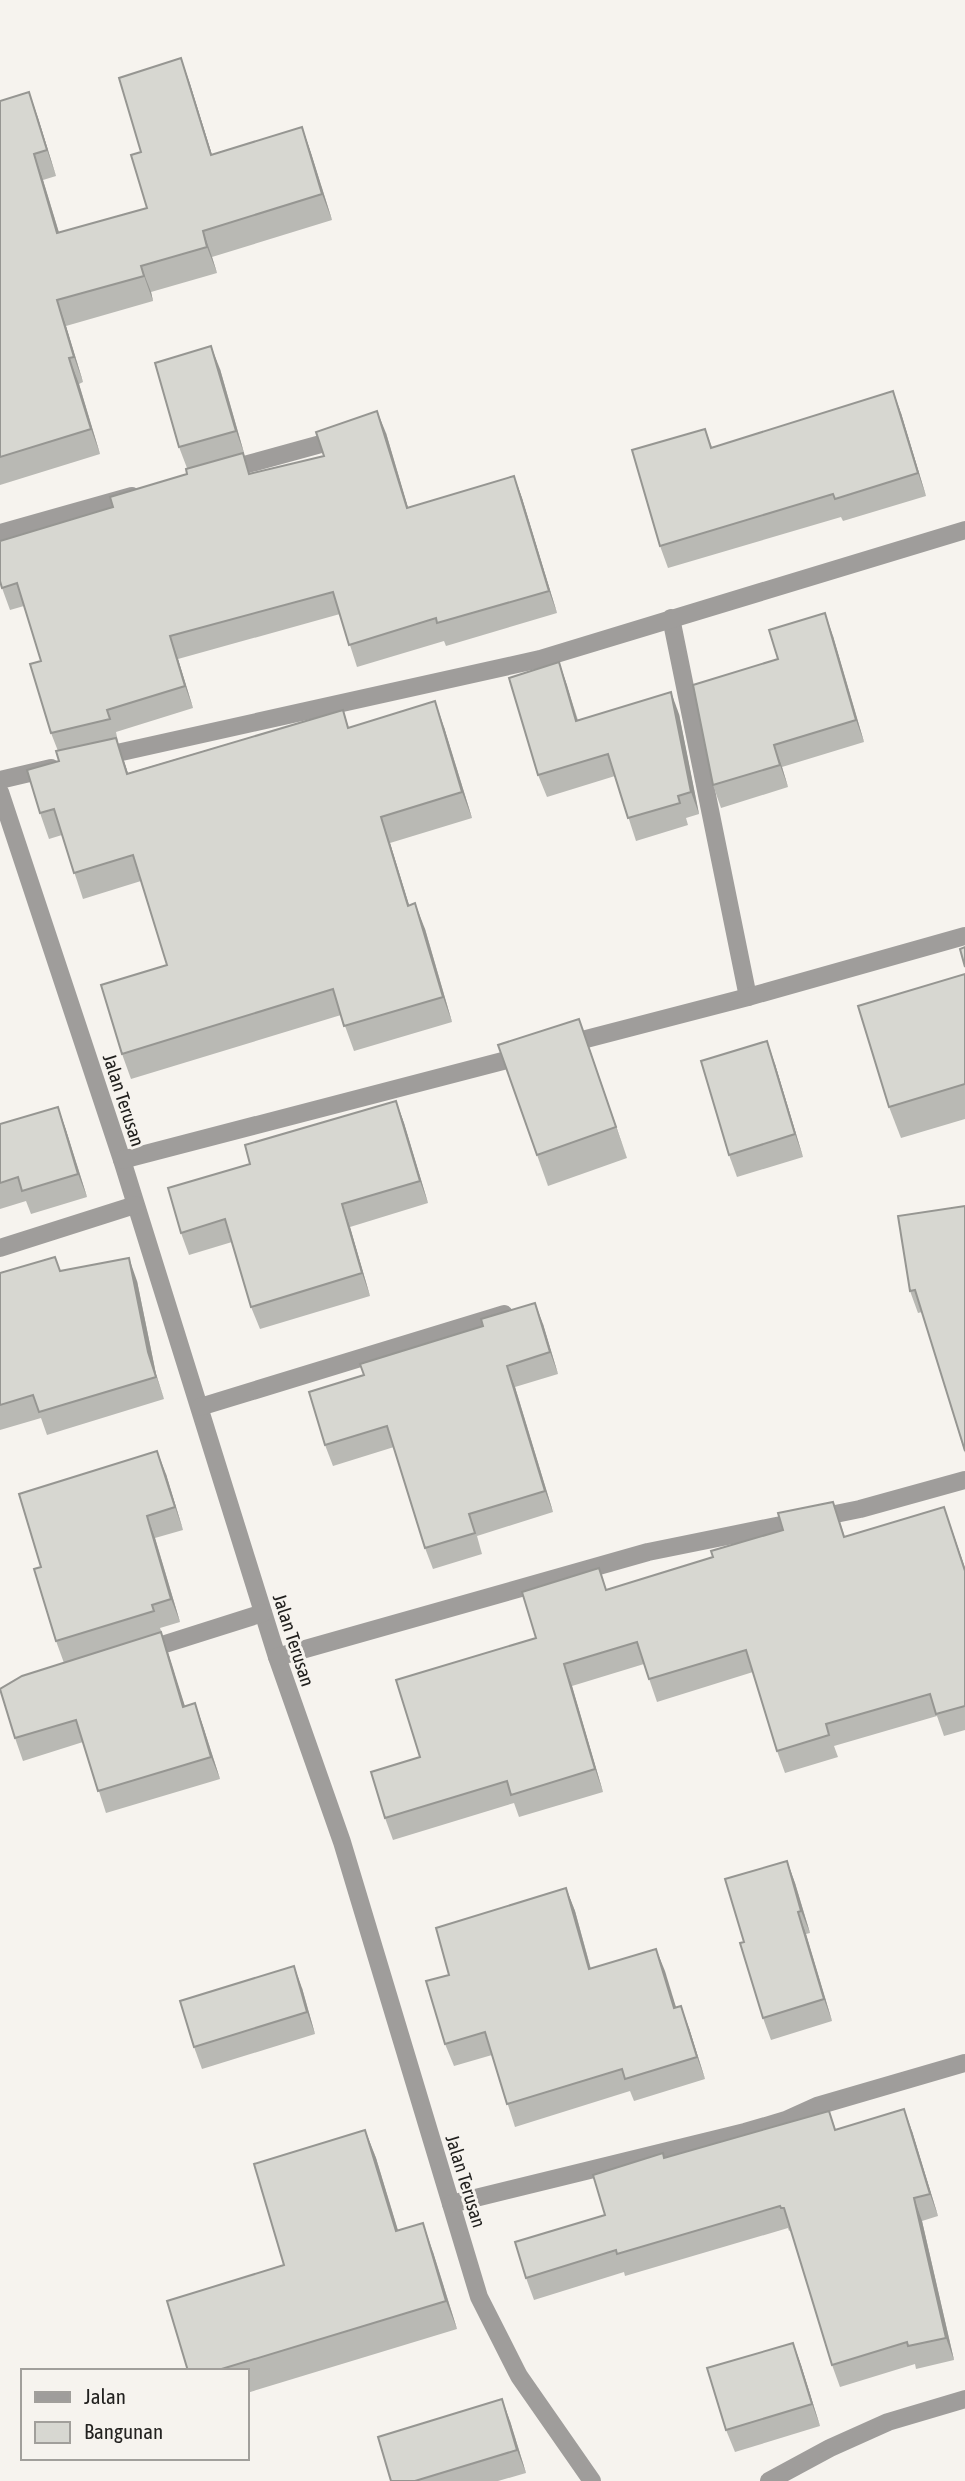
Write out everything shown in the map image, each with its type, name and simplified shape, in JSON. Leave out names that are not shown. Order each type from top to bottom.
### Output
[{"type":"street","points":[[209,475],[339,439]]},
{"type":"street","points":[[0,533],[144,493]]},
{"type":"street","points":[[0,780],[540,659],[965,530]]},
{"type":"street","points":[[671,618],[748,997]]},
{"type":"street","name":"Jalan Terusan","points":[[0,792],[122,1160],[277,1657],[342,1842],[479,2297],[514,2365],[592,2481]]},
{"type":"street","points":[[122,1160],[748,997],[965,936]]},
{"type":"street","points":[[0,1248],[135,1205]]},
{"type":"street","points":[[200,1407],[518,1310]]},
{"type":"street","points":[[277,1657],[648,1552],[860,1509],[965,1480]]},
{"type":"street","points":[[131,1655],[263,1613]]},
{"type":"street","points":[[451,2204],[745,2132],[786,2120],[817,2106],[965,2063]]},
{"type":"street","points":[[769,2481],[830,2448],[888,2423],[965,2399]]},
{"type":"building","points":[[181,58],[211,155],[302,127],[322,194],[203,231],[207,247],[141,266],[144,276],[57,300],[74,357],[69,358],[91,429],[0,457],[0,101],[29,92],[47,150],[34,154],[57,233],[147,208],[131,155],[141,152],[119,78]]},
{"type":"building","points":[[211,346],[236,431],[179,447],[155,363]]},
{"type":"building","points":[[893,391],[918,473],[835,499],[833,494],[660,546],[632,450],[705,429],[711,448]]},
{"type":"building","points":[[377,411],[407,508],[514,476],[549,591],[437,623],[436,618],[349,645],[333,592],[170,636],[185,686],[107,710],[110,719],[51,733],[30,664],[41,661],[17,583],[2,588],[0,581],[0,541],[113,507],[110,497],[187,474],[186,469],[243,453],[249,474],[324,456],[316,432]]},
{"type":"building","points":[[825,613],[856,720],[774,745],[780,765],[713,785],[693,685],[778,659],[769,630]]},
{"type":"building","points":[[559,662],[576,721],[671,692],[691,792],[678,796],[680,803],[628,818],[608,754],[538,775],[509,678]]},
{"type":"building","points":[[435,701],[462,792],[381,817],[408,906],[415,903],[443,997],[344,1026],[333,989],[122,1054],[101,985],[167,965],[133,855],[74,873],[54,809],[40,813],[27,770],[59,761],[56,751],[116,738],[127,774],[343,710],[348,728]]},
{"type":"building","points":[[965,947],[965,967],[960,949]]},
{"type":"building","points":[[965,974],[965,1084],[889,1107],[858,1006]]},
{"type":"building","points":[[579,1019],[616,1127],[537,1155],[498,1045]]},
{"type":"building","points":[[767,1041],[795,1134],[729,1155],[701,1061]]},
{"type":"building","points":[[396,1101],[420,1181],[342,1204],[362,1273],[251,1307],[225,1219],[181,1233],[168,1188],[250,1164],[245,1145]]},
{"type":"building","points":[[58,1107],[78,1174],[22,1191],[18,1177],[0,1183],[0,1124]]},
{"type":"building","points":[[965,1206],[965,1451],[915,1290],[910,1291],[898,1216]]},
{"type":"building","points":[[55,1257],[60,1271],[129,1258],[148,1352],[156,1377],[39,1412],[33,1395],[0,1405],[0,1273]]},
{"type":"building","points":[[535,1303],[550,1352],[507,1366],[545,1491],[469,1514],[475,1533],[425,1548],[387,1426],[325,1445],[309,1392],[364,1375],[360,1364],[483,1326],[481,1319]]},
{"type":"building","points":[[157,1451],[175,1507],[147,1516],[171,1599],[152,1605],[154,1611],[56,1641],[34,1569],[41,1567],[19,1494]]},
{"type":"building","points":[[833,1502],[844,1537],[944,1507],[965,1571],[965,1706],[936,1714],[930,1694],[826,1724],[829,1735],[777,1751],[746,1650],[649,1679],[637,1642],[564,1664],[595,1769],[511,1795],[507,1781],[385,1818],[371,1772],[420,1757],[396,1680],[536,1638],[522,1592],[599,1568],[606,1590],[713,1557],[711,1551],[783,1530],[778,1513]]},
{"type":"building","points":[[161,1632],[183,1707],[195,1703],[211,1757],[98,1791],[76,1720],[15,1738],[0,1689],[22,1676]]},
{"type":"building","points":[[787,1861],[801,1911],[798,1912],[824,1999],[763,2018],[740,1943],[744,1942],[725,1879]]},
{"type":"building","points":[[566,1888],[589,1969],[656,1949],[674,2008],[681,2006],[697,2057],[625,2079],[622,2069],[507,2104],[485,2032],[445,2044],[426,1981],[449,1975],[436,1928]]},
{"type":"building","points":[[294,1966],[307,2012],[194,2047],[180,2001]]},
{"type":"building","points":[[904,2109],[930,2194],[914,2198],[946,2338],[908,2346],[907,2342],[832,2365],[784,2208],[780,2206],[617,2254],[616,2250],[526,2278],[515,2242],[605,2215],[593,2175],[663,2153],[664,2158],[829,2111],[835,2130]]},
{"type":"building","points":[[365,2130],[396,2231],[423,2223],[446,2301],[222,2369],[187,2369],[167,2301],[284,2265],[254,2164]]},
{"type":"building","points":[[793,2343],[812,2404],[726,2430],[707,2368]]},
{"type":"building","points":[[502,2399],[517,2450],[415,2481],[391,2481],[378,2437]]}]
